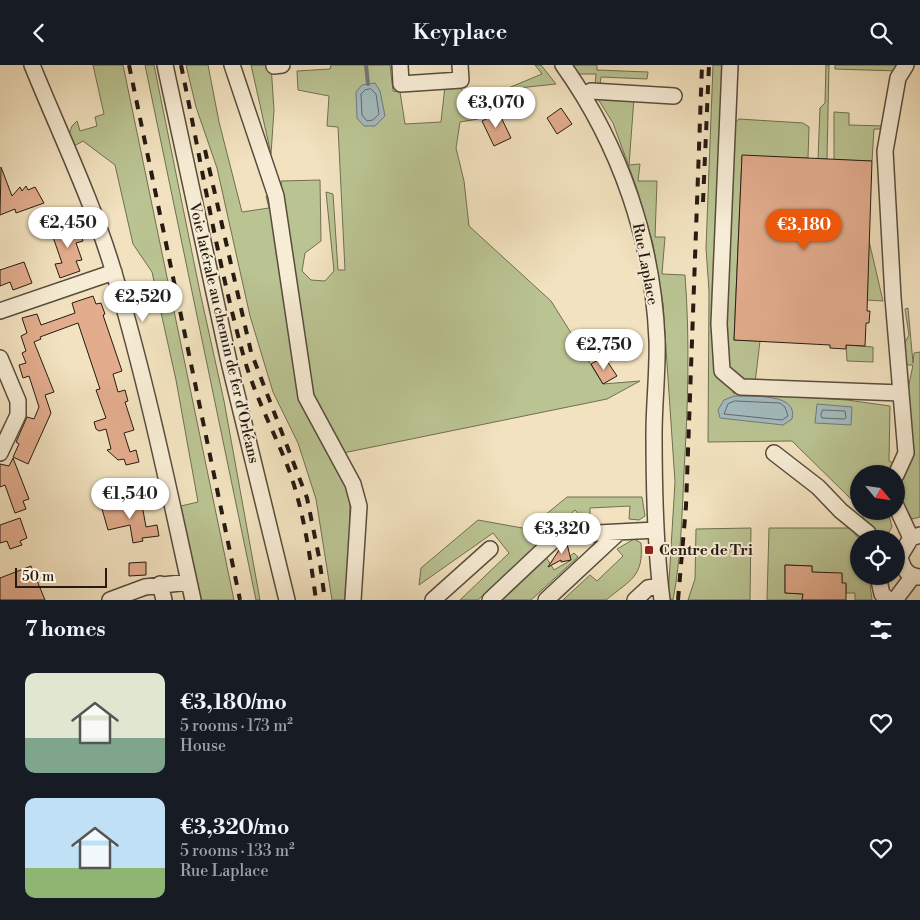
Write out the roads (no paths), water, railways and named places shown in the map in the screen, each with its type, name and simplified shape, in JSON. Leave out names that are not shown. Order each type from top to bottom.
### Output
[{"type":"street","points":[[32,65],[94,215],[114,272],[153,417],[193,600]]},
{"type":"street","name":"Voie latérale au chemin de fer d'Orléans","points":[[165,65],[229,362],[287,600]]},
{"type":"street","points":[[232,65],[276,196],[306,397],[353,484],[359,506],[353,600]]},
{"type":"street","points":[[400,65],[401,84],[461,79],[460,65]]},
{"type":"street","name":"Rue Laplace","points":[[562,65],[584,95],[620,166],[637,220],[650,277],[657,338],[658,386],[654,432],[656,530],[661,593]]},
{"type":"street","points":[[730,65],[718,324],[722,371],[741,387],[901,393]]},
{"type":"street","points":[[901,465],[906,453],[892,298],[884,151],[898,78],[906,65]]},
{"type":"street","points":[[584,95],[591,91],[674,96]]},
{"type":"street","points":[[0,311],[114,272]]},
{"type":"street","points":[[0,358],[18,401],[18,415],[0,453]]},
{"type":"street","points":[[774,453],[818,487],[841,511],[864,530]]},
{"type":"street","points":[[895,600],[916,576],[905,571],[900,556],[916,536],[905,520]]},
{"type":"street","points":[[490,600],[559,535],[656,530]]},
{"type":"street","points":[[546,600],[618,533]]},
{"type":"street","points":[[433,600],[490,549]]},
{"type":"street","points":[[110,600],[160,584],[189,582]]},
{"type":"street","points":[[160,584],[164,600]]},
{"type":"street","points":[[880,585],[882,594],[889,600]]},
{"type":"street","points":[[635,600],[648,588],[661,593]]},
{"type":"water","points":[[375,83],[380,91],[385,116],[375,126],[364,126],[357,118],[356,92],[362,85]]},
{"type":"water","points":[[734,396],[781,400],[788,404],[792,410],[792,419],[783,425],[720,418],[718,410],[724,400]]},
{"type":"water","points":[[817,404],[852,407],[851,425],[815,423]]},
{"type":"waterway","points":[[366,65],[368,84]]},
{"type":"railway","points":[[129,65],[240,600]]},
{"type":"railway","points":[[181,65],[217,247],[234,319],[253,384],[289,470],[299,502],[316,600]]},
{"type":"railway","points":[[678,600],[686,506],[702,65]]},
{"type":"railway","points":[[703,202],[709,65]]},
{"type":"railway","points":[[205,150],[251,352],[307,498],[319,557],[325,600]]},
{"type":"place","name":"Centre de Tri","points":[[649,550]]}]
